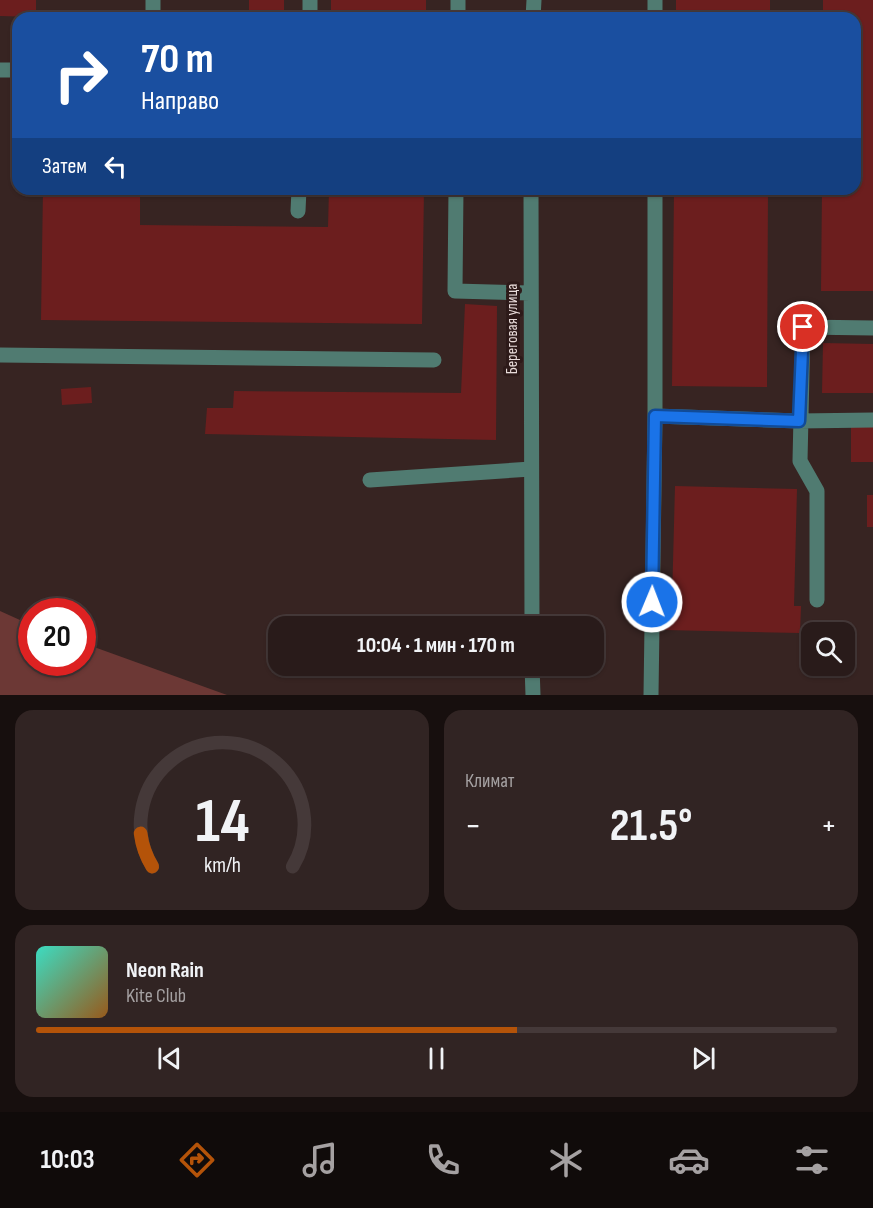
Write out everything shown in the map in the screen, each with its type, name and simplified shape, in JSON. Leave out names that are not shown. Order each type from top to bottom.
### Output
[{"type":"street","points":[[298,211],[299,195]]},
{"type":"street","points":[[456,195],[455,291],[530,293]]},
{"type":"street","name":"Береговая улица","points":[[531,195],[532,616]]},
{"type":"street","points":[[651,695],[655,195]]},
{"type":"street","points":[[817,600],[817,491],[800,461],[799,421],[803,327],[873,328]]},
{"type":"street","points":[[0,355],[434,360]]},
{"type":"street","points":[[655,416],[799,421],[873,420]]},
{"type":"street","points":[[370,480],[531,469]]},
{"type":"street","points":[[532,676],[533,695]]},
{"type":"shaded area","points":[[0,611],[18,619],[18,676],[96,676],[96,648],[227,695],[0,695]]},
{"type":"building","points":[[0,0],[36,0],[36,12],[12,12],[12,16],[0,16]]},
{"type":"building","points":[[249,0],[284,0],[284,12],[249,12]]},
{"type":"building","points":[[331,0],[426,0],[426,12],[331,12]]},
{"type":"building","points":[[676,0],[770,0],[770,12],[676,12]]},
{"type":"building","points":[[823,0],[873,0],[873,291],[821,291],[822,195],[861,195],[861,12],[823,12]]},
{"type":"building","points":[[43,195],[140,195],[140,225],[328,227],[329,195],[424,195],[422,324],[41,320]]},
{"type":"building","points":[[674,195],[768,195],[767,387],[672,386]]},
{"type":"building","points":[[465,304],[497,306],[496,440],[205,434],[207,408],[233,408],[234,391],[461,393]]},
{"type":"building","points":[[823,343],[873,344],[873,393],[822,393]]},
{"type":"building","points":[[91,387],[92,403],[62,405],[61,389]]},
{"type":"building","points":[[851,427],[873,427],[873,462],[851,462]]},
{"type":"building","points":[[675,486],[797,489],[794,606],[801,606],[800,633],[665,630],[666,601],[672,601]]},
{"type":"building","points":[[867,495],[873,495],[873,527],[867,527]]},
{"type":"route","points":[[652,602],[655,416],[799,421],[803,327]]}]
